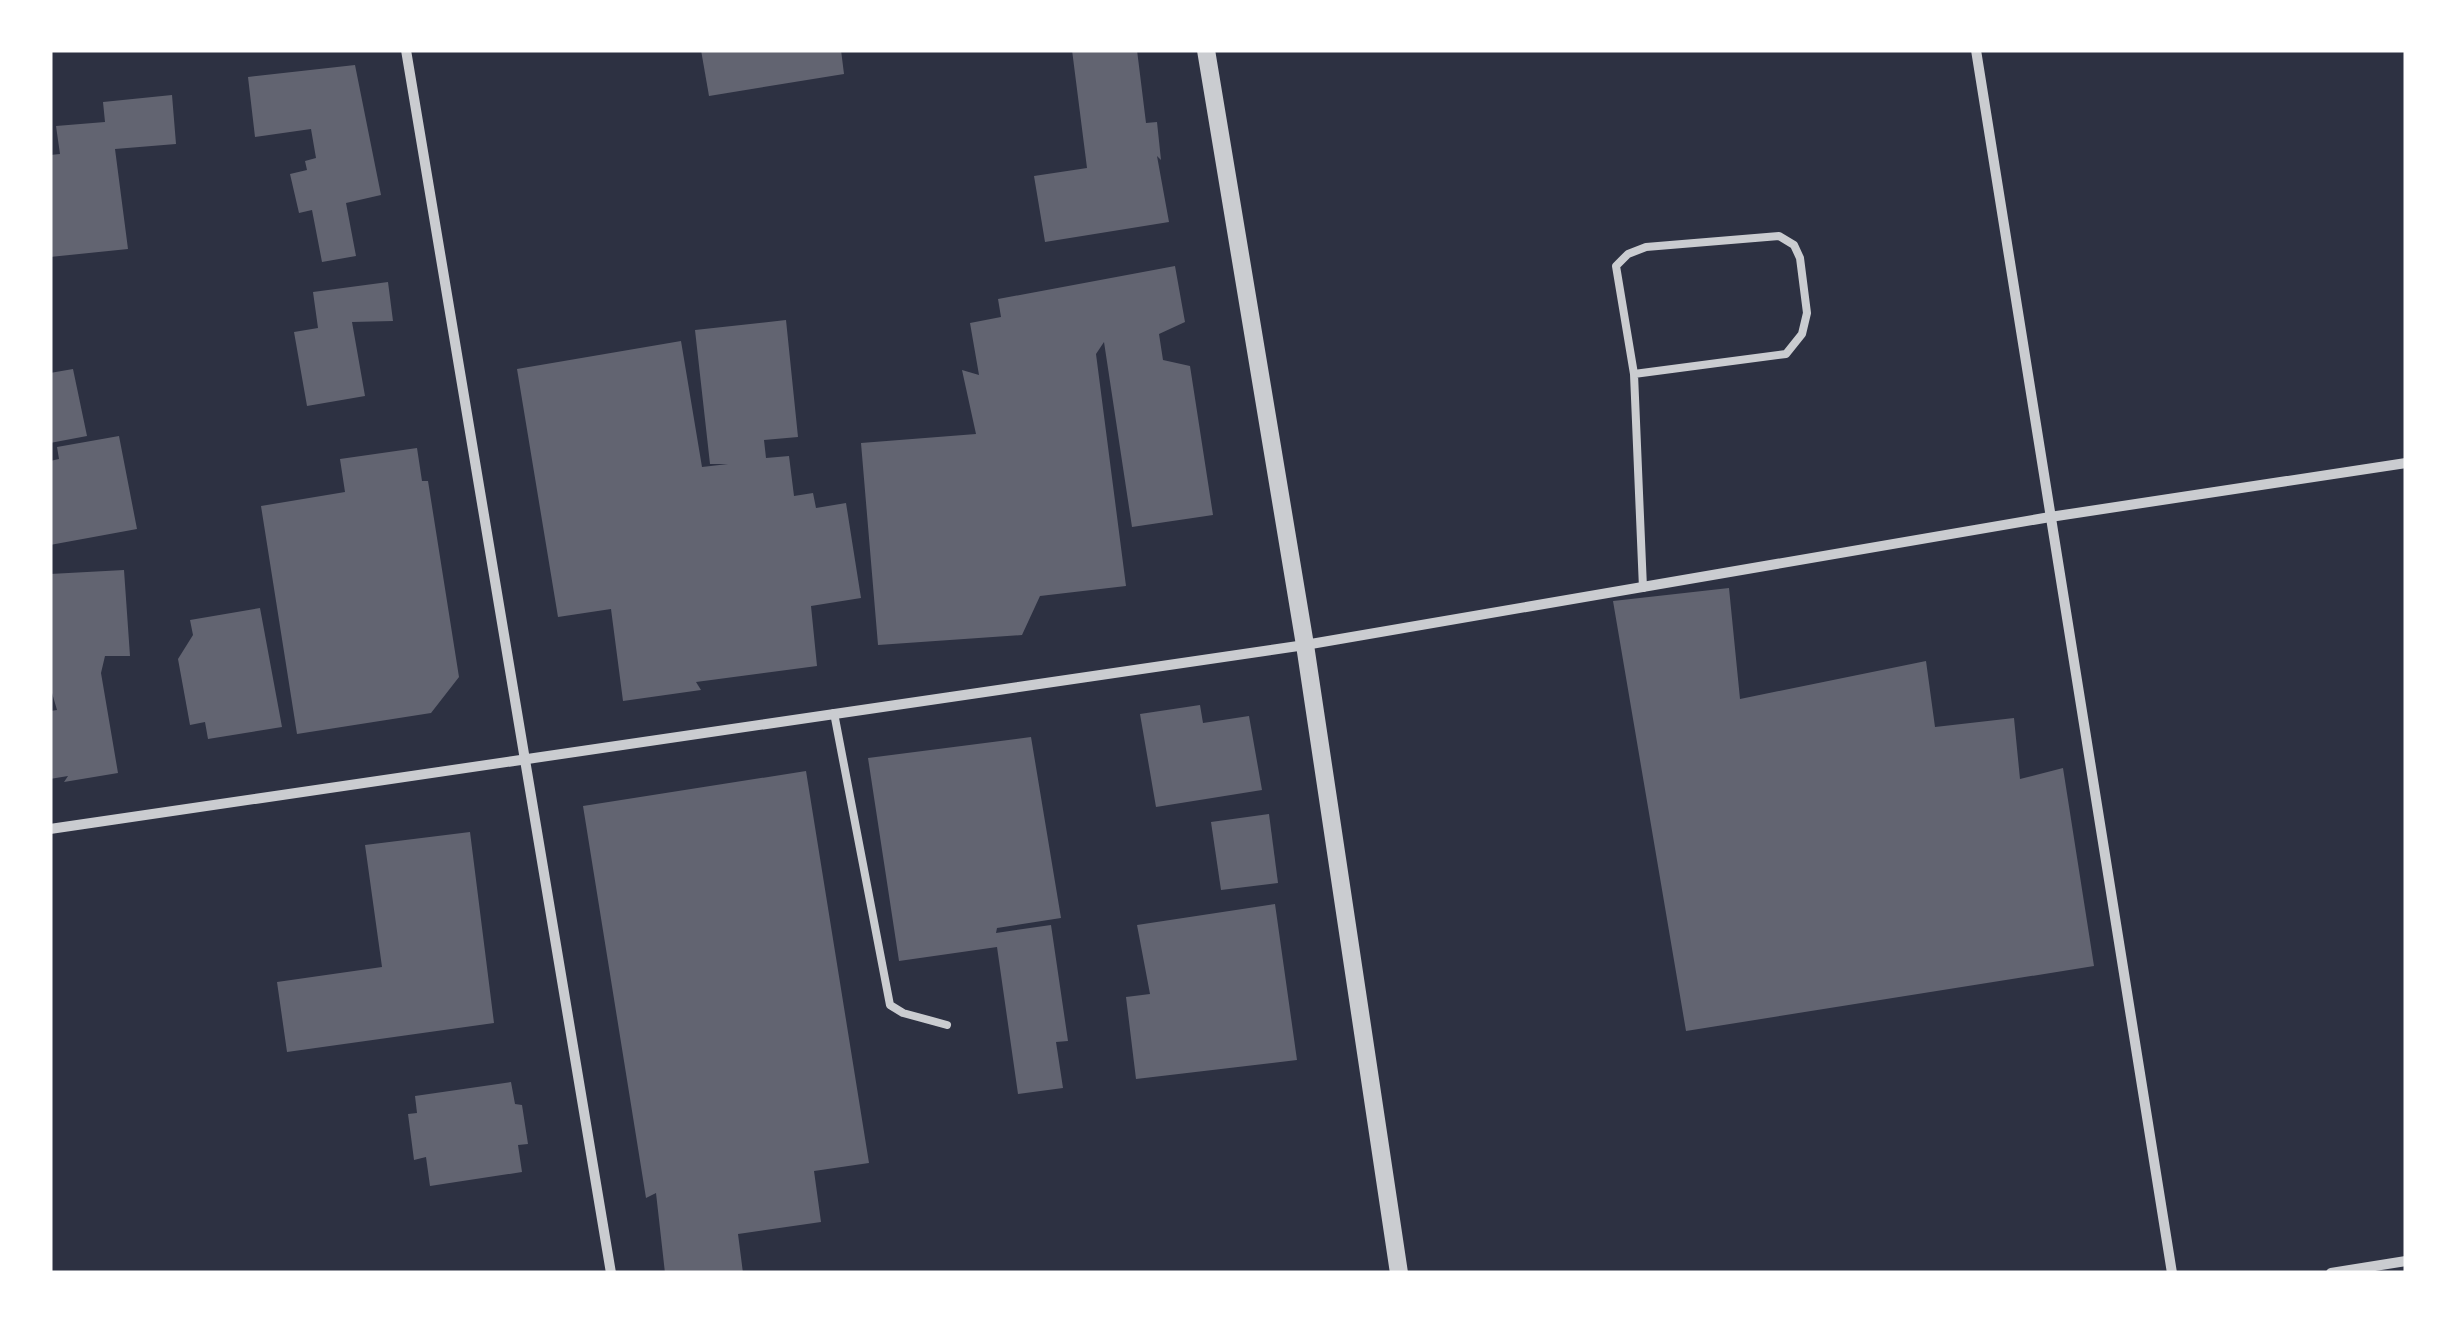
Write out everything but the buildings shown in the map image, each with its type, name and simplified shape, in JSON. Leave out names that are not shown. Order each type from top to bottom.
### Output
[{"type":"street","points":[[406,50],[611,1273]]},
{"type":"street","points":[[1206,50],[1306,645],[1399,1273]]},
{"type":"street","points":[[1976,50],[2172,1273]]},
{"type":"street","points":[[50,829],[1306,645],[2050,517],[2406,463]]},
{"type":"street","points":[[2331,1273],[2406,1261]]},
{"type":"lane","points":[[1634,374],[1786,354],[1802,334],[1807,313],[1800,258],[1794,245],[1779,236],[1646,247],[1628,254],[1616,266],[1634,374],[1643,588]]},
{"type":"lane","points":[[834,713],[890,1004],[903,1013],[947,1025]]}]
